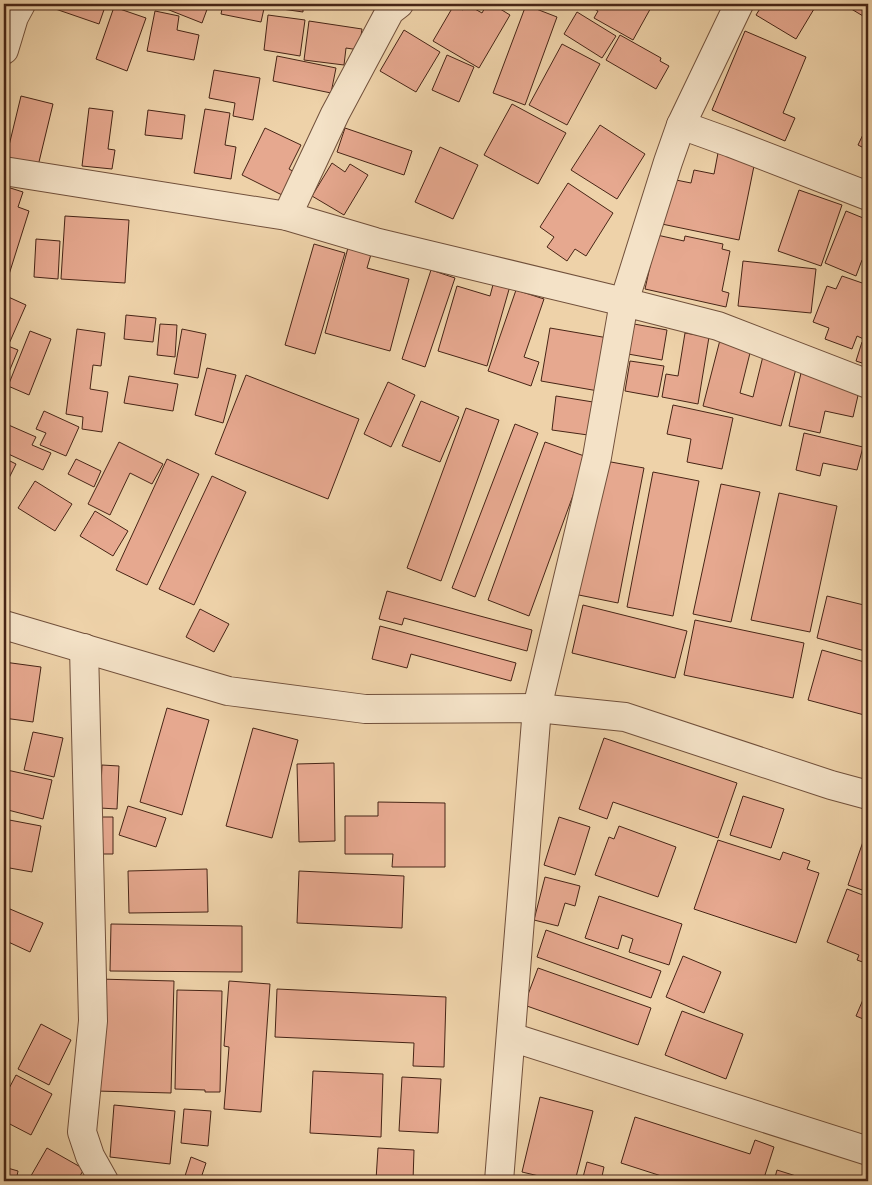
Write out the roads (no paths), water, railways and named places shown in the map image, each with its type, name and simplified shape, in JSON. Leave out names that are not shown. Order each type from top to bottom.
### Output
[{"type":"street","points":[[4,50],[14,17],[21,4]]},
{"type":"street","points":[[287,216],[340,106],[390,11],[399,4]]},
{"type":"street","points":[[499,1181],[536,708],[597,457],[624,302],[681,125],[739,4]]},
{"type":"street","points":[[681,125],[868,196]]},
{"type":"street","points":[[4,171],[287,216],[374,242],[718,326],[868,384]]},
{"type":"street","points":[[4,625],[228,691],[365,708],[536,708],[625,716],[831,785],[868,795]]},
{"type":"street","points":[[84,648],[93,1021],[82,1132],[90,1156],[104,1181]]},
{"type":"street","points":[[510,1036],[868,1151]]}]
